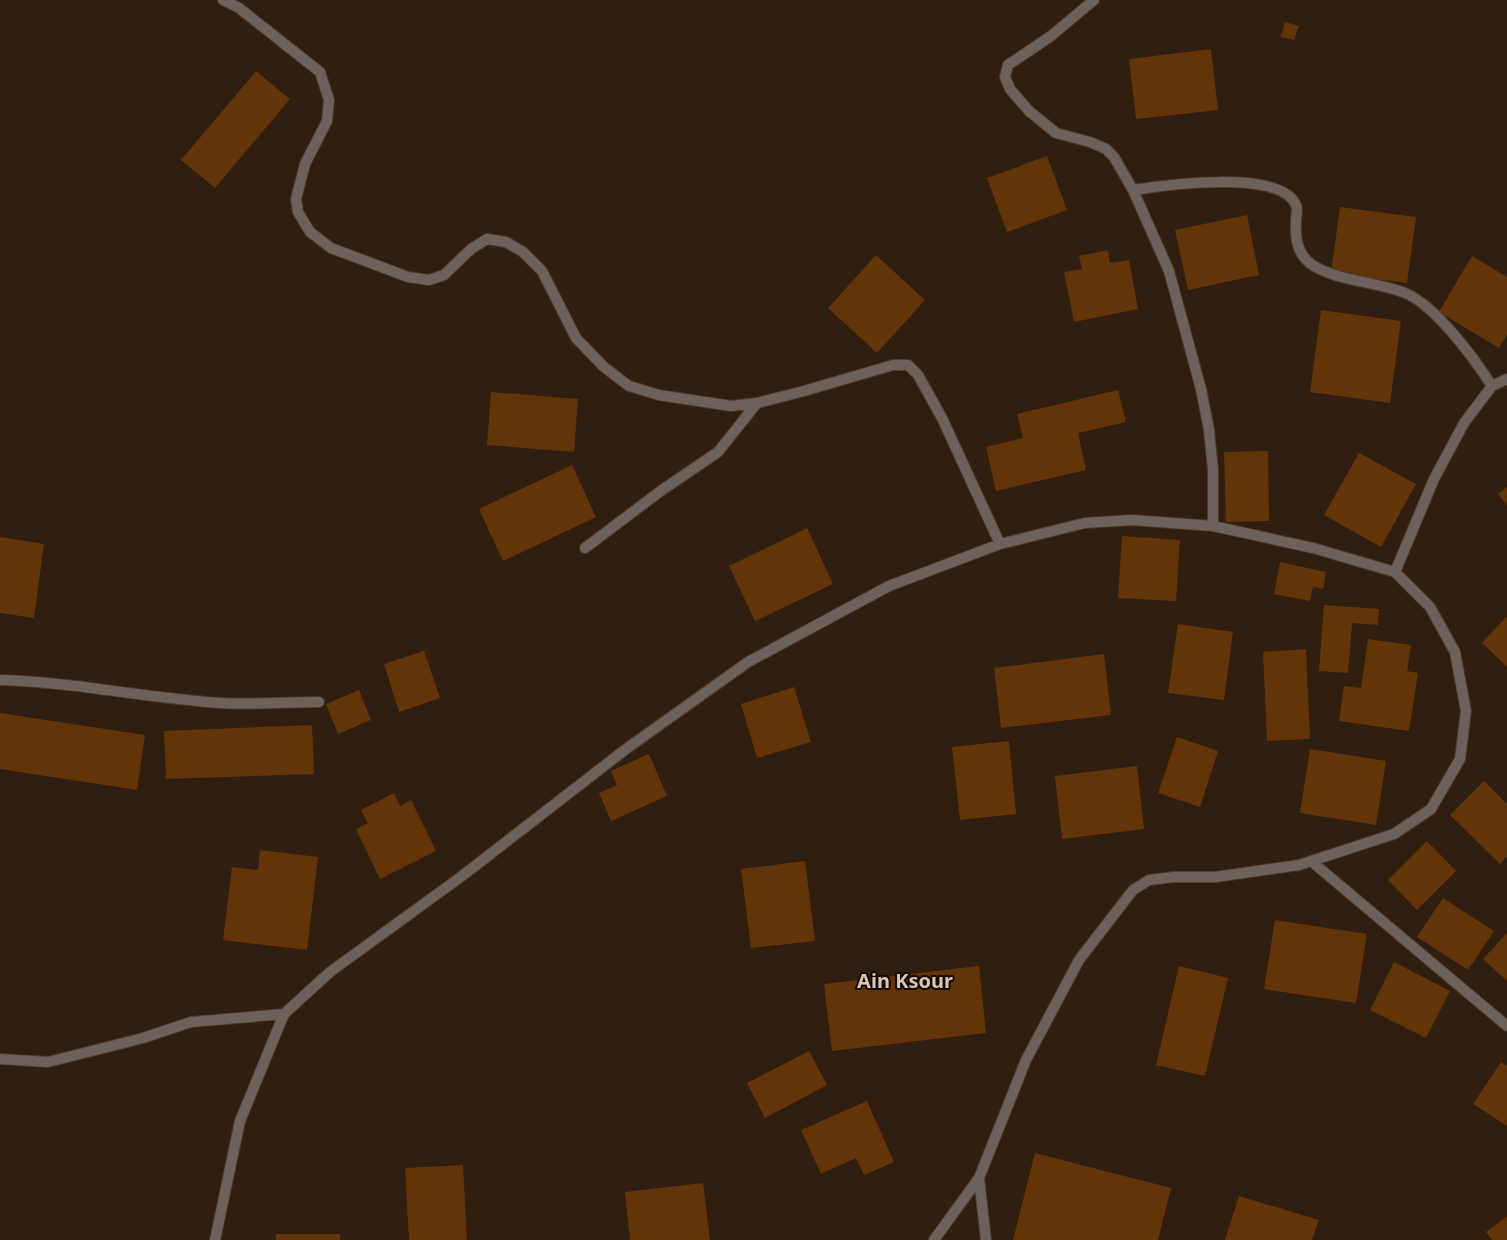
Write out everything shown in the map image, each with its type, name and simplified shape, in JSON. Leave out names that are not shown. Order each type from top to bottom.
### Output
[{"type":"street","points":[[223,0],[239,8],[320,72],[329,100],[327,121],[305,164],[296,199],[298,212],[307,228],[331,248],[408,277],[429,280],[444,275],[471,249],[487,239],[506,242],[523,252],[542,271],[576,338],[604,367],[629,386],[659,395],[731,406],[757,402],[893,365],[908,365],[918,375],[942,418],[1000,544]]},
{"type":"street","points":[[1094,0],[1051,36],[1008,65],[1005,78],[1010,89],[1029,111],[1056,133],[1090,142],[1106,149],[1114,157],[1133,190],[1169,271],[1202,390],[1213,470],[1213,526]]},
{"type":"street","points":[[1133,190],[1171,184],[1239,182],[1274,188],[1290,196],[1297,206],[1295,233],[1300,255],[1314,266],[1330,273],[1406,293],[1434,314],[1477,363],[1492,386]]},
{"type":"street","points":[[1395,572],[1434,479],[1459,431],[1479,400],[1492,386],[1507,379]]},
{"type":"street","points":[[585,548],[662,490],[718,452],[757,402]]},
{"type":"street","points":[[215,1240],[240,1121],[284,1014],[330,972],[462,876],[626,749],[748,662],[889,586],[1000,544],[1085,523],[1132,520],[1213,526],[1313,548],[1395,572],[1430,607],[1455,652],[1466,711],[1460,759],[1431,809],[1394,834],[1311,861],[1215,877],[1174,877],[1149,880],[1133,890],[1079,960],[1026,1060],[979,1178],[934,1240]]},
{"type":"street","points":[[0,680],[48,681],[135,695],[221,703],[319,702]]},
{"type":"street","points":[[1311,861],[1507,1026]]},
{"type":"street","points":[[0,1059],[48,1062],[143,1038],[191,1022],[284,1014]]},
{"type":"street","points":[[979,1178],[986,1240]]},
{"type":"building","points":[[1285,22],[1299,26],[1294,40],[1281,37]]},
{"type":"building","points":[[1211,49],[1218,110],[1136,119],[1129,59]]},
{"type":"building","points":[[256,71],[290,99],[215,188],[181,160]]},
{"type":"building","points":[[1047,156],[1067,210],[1007,232],[987,178]]},
{"type":"building","points":[[1340,207],[1416,217],[1407,283],[1331,273]]},
{"type":"building","points":[[1247,215],[1259,275],[1188,290],[1175,230]]},
{"type":"building","points":[[1108,250],[1110,263],[1129,260],[1138,309],[1074,322],[1064,272],[1082,269],[1079,256]]},
{"type":"building","points":[[876,255],[925,300],[877,353],[828,308]]},
{"type":"building","points":[[1472,256],[1507,277],[1507,335],[1499,348],[1439,312]]},
{"type":"building","points":[[1321,310],[1401,321],[1390,403],[1310,392]]},
{"type":"building","points":[[1118,390],[1126,422],[1078,433],[1086,470],[996,491],[986,447],[1023,438],[1017,414]]},
{"type":"building","points":[[491,392],[578,399],[574,452],[487,445]]},
{"type":"building","points":[[1268,451],[1269,521],[1226,522],[1224,452]]},
{"type":"building","points":[[1359,453],[1416,484],[1381,547],[1324,515]]},
{"type":"building","points":[[572,465],[596,517],[503,561],[479,509]]},
{"type":"building","points":[[1507,487],[1507,505],[1498,494]]},
{"type":"building","points":[[807,528],[833,584],[755,621],[729,566]]},
{"type":"building","points":[[1122,536],[1180,540],[1176,601],[1118,598]]},
{"type":"building","points":[[0,537],[44,544],[34,618],[0,613]]},
{"type":"building","points":[[1280,562],[1326,572],[1323,589],[1313,587],[1310,601],[1274,594]]},
{"type":"building","points":[[1324,605],[1379,609],[1378,625],[1352,623],[1348,673],[1319,671]]},
{"type":"building","points":[[1507,616],[1507,667],[1482,643]]},
{"type":"building","points":[[1178,624],[1233,632],[1224,700],[1168,693]]},
{"type":"building","points":[[1368,639],[1411,645],[1407,671],[1418,673],[1409,731],[1339,721],[1344,686],[1361,688]]},
{"type":"building","points":[[1306,649],[1310,739],[1267,741],[1263,652]]},
{"type":"building","points":[[424,651],[440,698],[399,712],[384,664]]},
{"type":"building","points":[[1104,654],[1111,715],[1001,728],[994,668]]},
{"type":"building","points":[[794,687],[811,742],[757,758],[741,704]]},
{"type":"building","points":[[359,690],[371,720],[338,734],[326,704]]},
{"type":"building","points":[[0,713],[145,735],[137,790],[0,769]]},
{"type":"building","points":[[312,725],[314,774],[166,779],[164,731]]},
{"type":"building","points":[[1177,737],[1218,751],[1200,807],[1158,793]]},
{"type":"building","points":[[1009,741],[1016,814],[960,820],[952,747]]},
{"type":"building","points":[[1310,749],[1386,761],[1376,825],[1300,813]]},
{"type":"building","points":[[649,754],[667,796],[611,821],[599,793],[617,785],[611,771]]},
{"type":"building","points":[[1137,766],[1144,829],[1062,839],[1055,776]]},
{"type":"building","points":[[1484,781],[1507,804],[1507,856],[1500,864],[1450,815]]},
{"type":"building","points":[[394,793],[400,806],[411,800],[436,851],[380,879],[356,829],[368,823],[361,810]]},
{"type":"building","points":[[1427,841],[1456,871],[1417,910],[1388,880]]},
{"type":"building","points":[[260,850],[318,857],[307,950],[223,940],[232,867],[258,870]]},
{"type":"building","points":[[805,861],[815,941],[751,948],[741,869]]},
{"type":"building","points":[[1443,898],[1494,931],[1468,970],[1417,937]]},
{"type":"building","points":[[1275,920],[1367,934],[1356,1003],[1264,989]]},
{"type":"building","points":[[1507,933],[1507,981],[1483,959]]},
{"type":"building","points":[[1394,962],[1450,991],[1426,1038],[1370,1010]]},
{"type":"building","points":[[979,966],[986,1033],[832,1051],[824,984]]},
{"type":"building","points":[[1179,966],[1228,978],[1205,1076],[1156,1065]]},
{"type":"building","points":[[809,1051],[827,1085],[765,1118],[747,1083]]},
{"type":"building","points":[[1501,1062],[1507,1066],[1507,1126],[1473,1104]]},
{"type":"building","points":[[867,1101],[894,1162],[864,1175],[856,1158],[821,1174],[801,1130]]},
{"type":"building","points":[[1035,1153],[1171,1188],[1158,1240],[1013,1240]]},
{"type":"building","points":[[463,1165],[467,1240],[409,1240],[405,1168]]},
{"type":"building","points":[[703,1183],[710,1240],[630,1240],[625,1192]]},
{"type":"building","points":[[1239,1196],[1319,1220],[1312,1240],[1225,1240]]},
{"type":"building","points":[[1507,1216],[1507,1240],[1492,1240],[1486,1232]]},
{"type":"building","points":[[276,1234],[340,1234],[340,1240],[276,1240]]},
{"type":"district","name":"Ain Ksour","points":[[905,981]]}]
